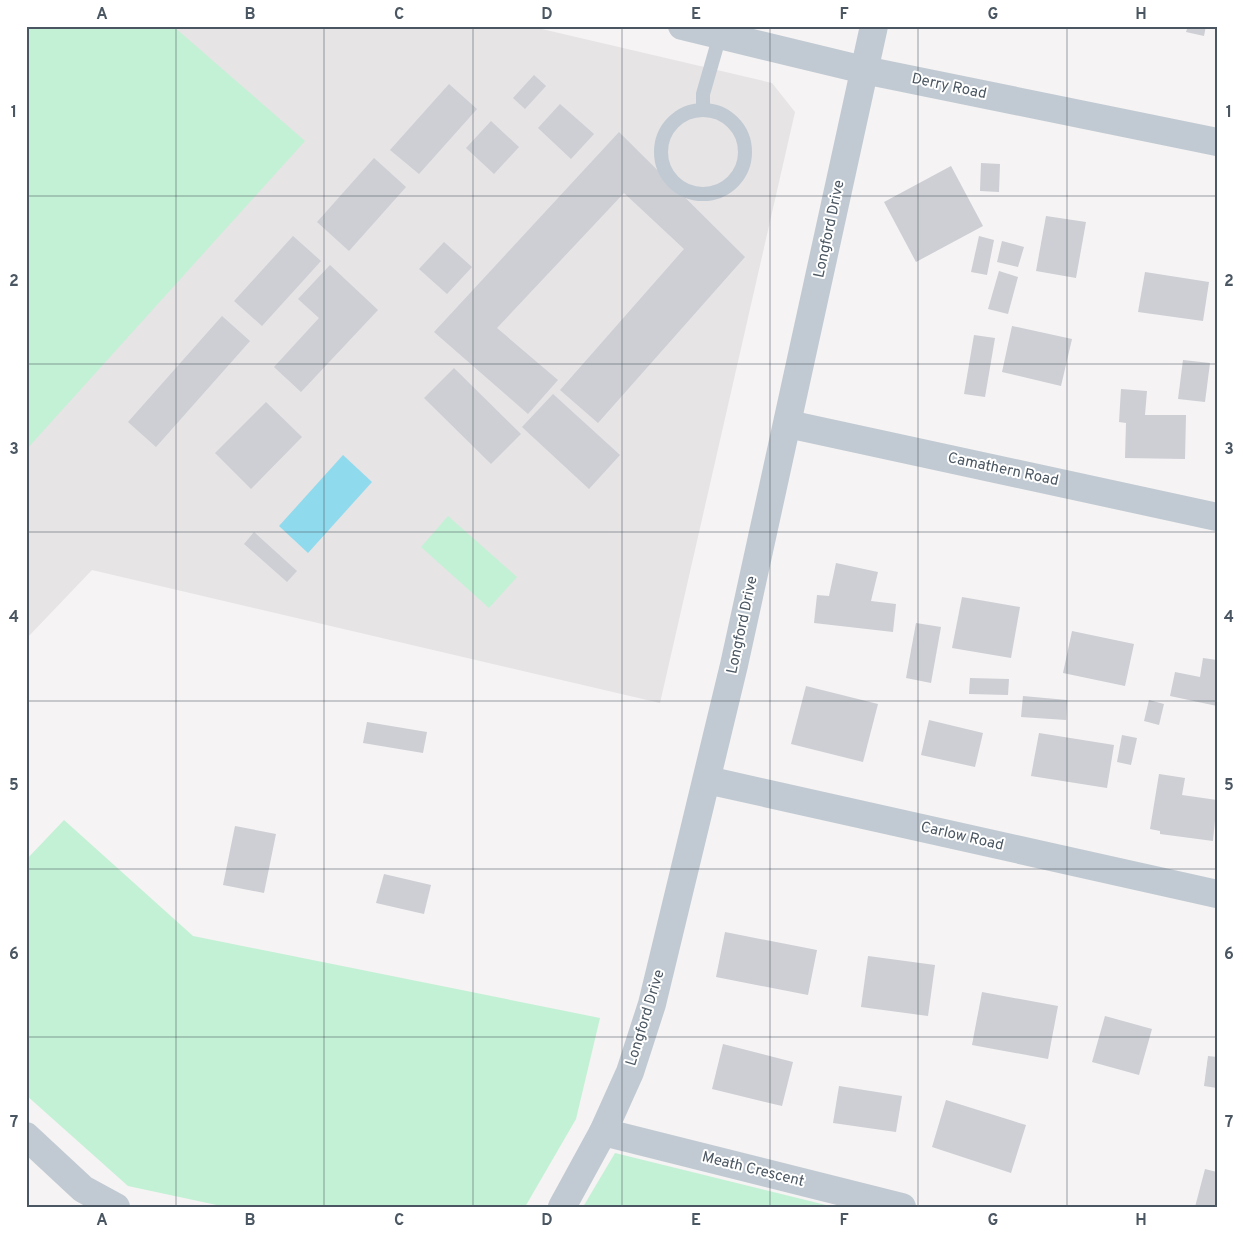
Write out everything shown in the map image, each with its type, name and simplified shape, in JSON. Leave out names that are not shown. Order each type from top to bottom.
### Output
[{"type":"street","name":"Derry Road","points":[[682,26],[864,70],[1217,142]]},
{"type":"street","name":"Longford Drive","points":[[562,1207],[604,1132],[630,1072],[645,1028],[707,780],[788,424],[874,26]]},
{"type":"street","name":"Camathern Road","points":[[788,424],[1217,517]]},
{"type":"street","name":"Carlow Road","points":[[707,780],[1217,894]]},
{"type":"street","name":"Meath Crescent","points":[[604,1132],[902,1207]]},
{"type":"street","points":[[26,1136],[81,1198],[116,1207]]},
{"type":"lane","points":[[703,110],[703,94],[720,35]]},
{"type":"lane","points":[[703,110],[718,113],[730,120],[739,131],[744,144],[744,158],[740,172],[731,183],[719,191],[706,194],[692,193],[680,188],[663,167],[661,153],[666,134],[678,118],[690,112],[703,110]]},
{"type":"shaded area","points":[[26,26],[529,26],[772,83],[795,112],[660,703],[92,570],[26,639]]},
{"type":"green space","points":[[26,26],[173,26],[305,141],[26,450]]},
{"type":"green space","points":[[448,516],[517,577],[489,608],[421,547]]},
{"type":"green space","points":[[64,820],[193,936],[600,1018],[576,1119],[525,1207],[226,1207],[128,1186],[26,1095],[26,860]]},
{"type":"green space","points":[[615,1153],[834,1207],[583,1207]]},
{"type":"water","points":[[343,455],[372,482],[308,553],[279,526]]},
{"type":"building","points":[[1188,26],[1206,26],[1204,36],[1186,32]]},
{"type":"building","points":[[534,75],[546,86],[525,109],[513,98]]},
{"type":"building","points":[[449,84],[477,109],[419,174],[390,150]]},
{"type":"building","points":[[560,104],[594,134],[571,159],[538,128]]},
{"type":"building","points":[[491,121],[519,147],[494,174],[466,148]]},
{"type":"building","points":[[619,132],[745,257],[598,423],[560,390],[684,249],[624,193],[497,328],[558,380],[528,414],[434,332]]},
{"type":"building","points":[[374,158],[406,187],[349,251],[317,222]]},
{"type":"building","points":[[981,163],[1000,164],[999,192],[980,191]]},
{"type":"building","points":[[951,166],[983,226],[916,262],[884,202]]},
{"type":"building","points":[[1046,216],[1086,222],[1076,278],[1036,271]]},
{"type":"building","points":[[293,236],[321,261],[262,326],[234,301]]},
{"type":"building","points":[[979,236],[994,240],[987,275],[971,272]]},
{"type":"building","points":[[1002,241],[1024,247],[1018,267],[997,262]]},
{"type":"building","points":[[444,242],[472,267],[447,294],[419,269]]},
{"type":"building","points":[[330,265],[378,310],[301,392],[274,367],[319,318],[298,299]]},
{"type":"building","points":[[999,271],[1018,277],[1008,314],[988,309]]},
{"type":"building","points":[[1145,272],[1209,282],[1203,321],[1138,312]]},
{"type":"building","points":[[222,316],[250,341],[156,447],[128,422]]},
{"type":"building","points":[[1012,326],[1072,339],[1061,386],[1002,372]]},
{"type":"building","points":[[974,335],[995,338],[985,397],[964,394]]},
{"type":"building","points":[[1183,360],[1210,363],[1205,402],[1178,399]]},
{"type":"building","points":[[454,368],[521,434],[491,464],[424,398]]},
{"type":"building","points":[[1121,389],[1147,391],[1145,415],[1186,415],[1185,459],[1125,458],[1126,423],[1119,422]]},
{"type":"building","points":[[553,394],[620,455],[589,489],[522,427]]},
{"type":"building","points":[[266,402],[302,437],[251,489],[215,453]]},
{"type":"building","points":[[254,532],[297,571],[287,582],[244,544]]},
{"type":"building","points":[[836,563],[878,572],[871,601],[896,604],[893,632],[814,623],[817,595],[829,596]]},
{"type":"building","points":[[962,597],[1020,607],[1011,658],[952,648]]},
{"type":"building","points":[[916,623],[941,627],[931,683],[906,678]]},
{"type":"building","points":[[1072,631],[1134,644],[1125,686],[1063,673]]},
{"type":"building","points":[[1203,658],[1217,660],[1217,706],[1170,696],[1175,672],[1200,677]]},
{"type":"building","points":[[970,678],[1009,679],[1008,695],[969,694]]},
{"type":"building","points":[[806,686],[878,704],[863,762],[791,744]]},
{"type":"building","points":[[1023,696],[1067,700],[1066,720],[1021,717]]},
{"type":"building","points":[[1149,700],[1164,704],[1159,725],[1144,721]]},
{"type":"building","points":[[929,720],[983,733],[975,767],[921,755]]},
{"type":"building","points":[[367,722],[427,732],[423,753],[363,743]]},
{"type":"building","points":[[1039,733],[1114,745],[1107,788],[1031,776]]},
{"type":"building","points":[[1122,735],[1137,738],[1131,765],[1117,762]]},
{"type":"building","points":[[1159,774],[1185,778],[1182,795],[1217,800],[1213,841],[1160,834],[1160,831],[1150,829]]},
{"type":"building","points":[[235,826],[276,834],[264,893],[223,885]]},
{"type":"building","points":[[384,874],[431,885],[424,914],[376,903]]},
{"type":"building","points":[[725,932],[817,950],[808,995],[716,977]]},
{"type":"building","points":[[868,956],[935,965],[928,1016],[861,1007]]},
{"type":"building","points":[[982,992],[1058,1006],[1048,1059],[972,1045]]},
{"type":"building","points":[[1105,1016],[1152,1029],[1139,1075],[1092,1062]]},
{"type":"building","points":[[723,1044],[793,1062],[782,1106],[712,1089]]},
{"type":"building","points":[[1208,1056],[1217,1057],[1217,1088],[1204,1086]]},
{"type":"building","points":[[839,1086],[902,1096],[896,1132],[833,1123]]},
{"type":"building","points":[[946,1100],[1026,1125],[1011,1173],[932,1147]]},
{"type":"building","points":[[1205,1169],[1217,1172],[1217,1207],[1195,1207]]}]
